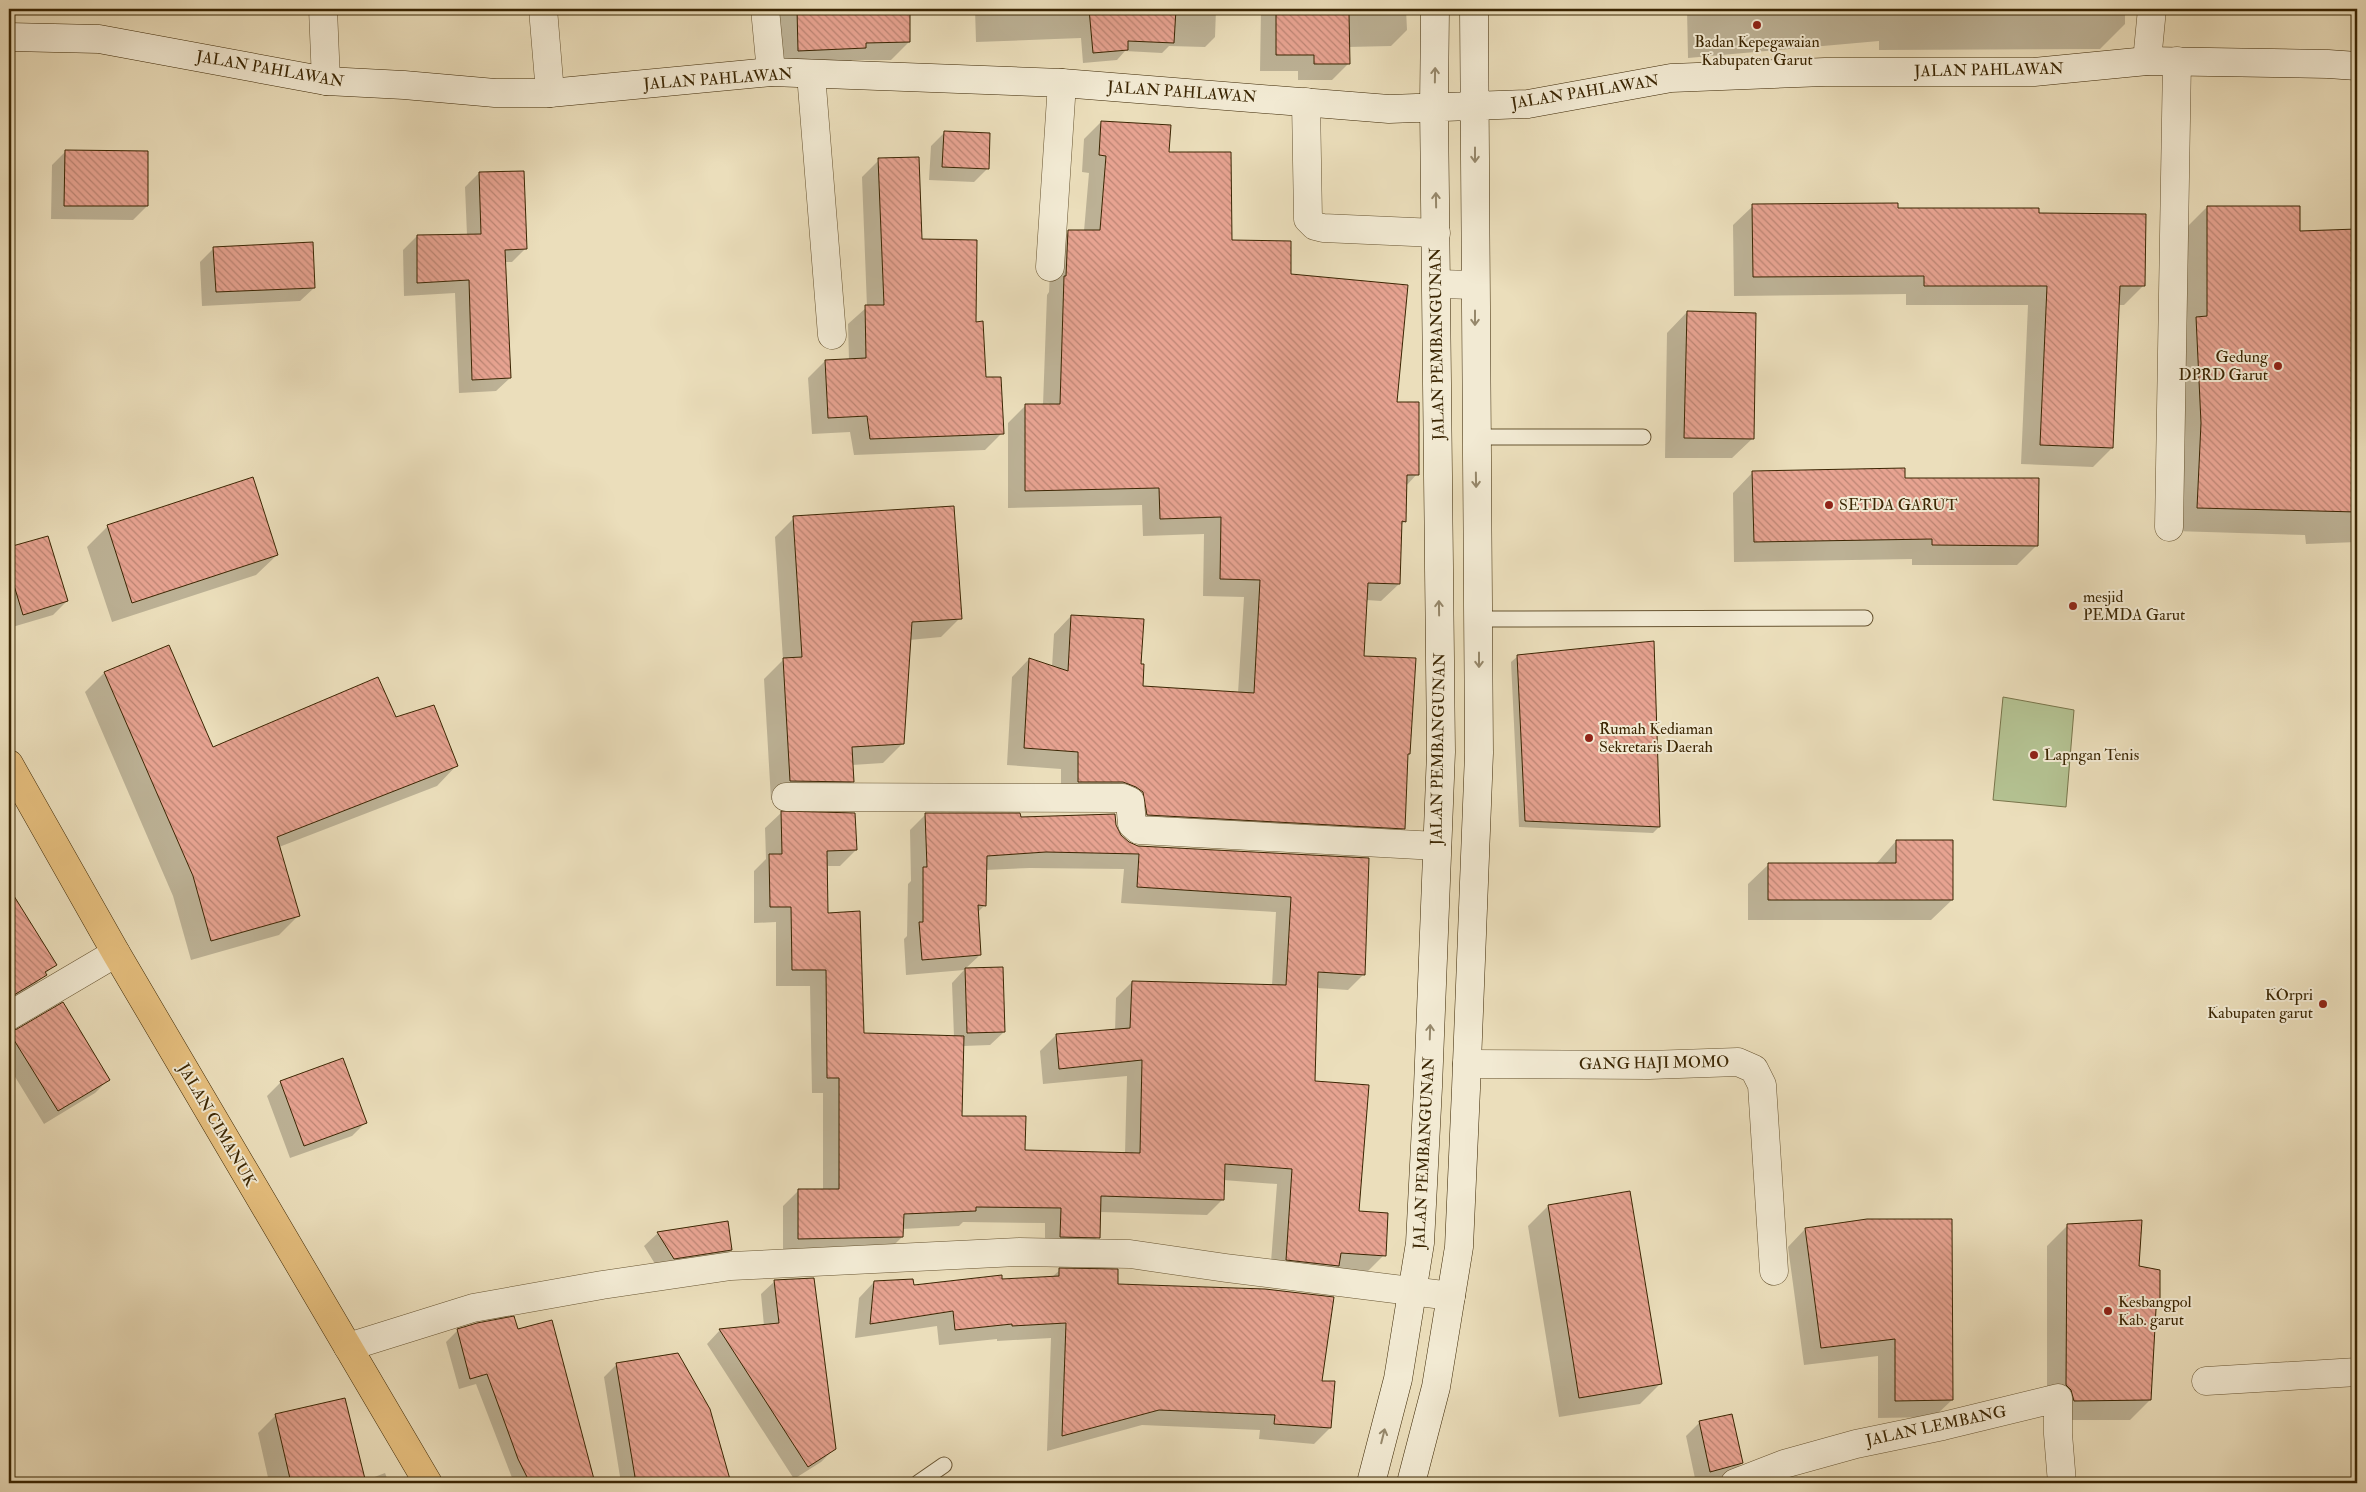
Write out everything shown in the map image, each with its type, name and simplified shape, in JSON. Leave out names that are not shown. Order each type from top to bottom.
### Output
[{"type":"main road","points":[[323,9],[326,82]]},
{"type":"main road","points":[[543,9],[550,92]]},
{"type":"main road","points":[[765,9],[771,72]]},
{"type":"main road","name":"JALAN PEMBANGUNAN","points":[[1371,1483],[1398,1379],[1420,1243],[1441,752],[1434,106],[1435,9]]},
{"type":"main road","points":[[1411,1483],[1436,1387],[1459,1247],[1467,1064],[1479,753],[1474,9]]},
{"type":"main road","points":[[2147,61],[2152,9]]},
{"type":"main road","name":"JALAN PAHLAWAN","points":[[9,37],[99,39],[326,82],[404,85],[495,93],[550,92],[771,72],[1062,83],[1389,109],[1528,104],[1671,78],[1825,72],[2034,72],[2147,61],[2357,66]]},
{"type":"main road","points":[[2169,527],[2177,61]]},
{"type":"main road","points":[[811,74],[832,335]]},
{"type":"main road","points":[[1050,267],[1062,83]]},
{"type":"main road","points":[[1306,102],[1308,219],[1323,228],[1436,233]]},
{"type":"main road","points":[[1437,284],[1475,285]]},
{"type":"main road","points":[[1438,437],[1476,437]]},
{"type":"main road","points":[[1439,573],[1477,572]]},
{"type":"main road","name":"JALAN CIMANUK","points":[[9,764],[116,953],[428,1483]]},
{"type":"main road","points":[[786,797],[1123,798],[1130,801],[1132,824],[1139,830],[1437,846]]},
{"type":"main road","points":[[1438,800],[1477,801]]},
{"type":"main road","points":[[9,1016],[116,953]]},
{"type":"main road","name":"GANG HAJI MOMO","points":[[1467,1064],[1649,1065],[1738,1062],[1754,1069],[1762,1085],[1774,1271]]},
{"type":"main road","points":[[348,1347],[473,1308],[602,1285],[731,1266],[1019,1252],[1130,1254],[1451,1296]]},
{"type":"main road","points":[[2206,1381],[2357,1372]]},
{"type":"main road","name":"JALAN LEMBANG","points":[[1735,1483],[1784,1464],[1856,1444],[1943,1426],[2058,1398],[2058,1434],[2062,1483]]},
{"type":"lane","points":[[1476,437],[1643,437]]},
{"type":"lane","points":[[1479,619],[1865,618]]},
{"type":"lane","points":[[918,1483],[944,1465]]},
{"type":"green space","name":"Lapngan Tenis","points":[[2003,697],[2074,710],[2066,807],[1993,800]]},
{"type":"building","points":[[797,9],[910,9],[910,42],[866,43],[866,48],[798,51]]},
{"type":"building","points":[[1089,9],[1176,9],[1174,43],[1128,41],[1128,50],[1093,53]]},
{"type":"building","points":[[1276,12],[1349,13],[1350,64],[1314,64],[1314,55],[1276,55]]},
{"type":"building","points":[[1101,121],[1171,125],[1169,152],[1231,152],[1232,240],[1291,241],[1291,274],[1408,285],[1397,402],[1419,402],[1419,475],[1407,475],[1406,522],[1402,521],[1400,584],[1368,583],[1364,656],[1416,658],[1410,754],[1408,754],[1405,829],[1147,815],[1143,792],[1136,787],[1123,782],[1078,782],[1078,752],[1024,748],[1029,658],[1068,671],[1071,615],[1144,619],[1141,664],[1144,664],[1143,686],[1254,693],[1260,580],[1220,579],[1221,517],[1160,519],[1159,488],[1025,491],[1025,404],[1060,404],[1064,276],[1066,276],[1068,230],[1100,230],[1106,156],[1099,155]]},
{"type":"building","points":[[944,131],[990,133],[989,169],[942,167]]},
{"type":"building","points":[[65,150],[148,151],[148,206],[64,206]]},
{"type":"building","points":[[919,157],[922,239],[977,240],[976,322],[983,321],[986,377],[1001,377],[1004,434],[870,439],[867,416],[828,418],[825,360],[866,358],[865,305],[884,305],[878,158]]},
{"type":"building","points":[[524,171],[527,249],[505,250],[511,378],[472,380],[469,280],[417,283],[417,235],[481,234],[479,172]]},
{"type":"building","points":[[1898,203],[1898,208],[2039,208],[2039,213],[2146,214],[2145,286],[2120,286],[2113,448],[2040,445],[2047,286],[1924,286],[1924,276],[1753,277],[1752,204]]},
{"type":"building","points":[[2207,206],[2300,206],[2300,231],[2357,229],[2357,512],[2197,508],[2201,423],[2196,317],[2207,316]]},
{"type":"building","points":[[313,242],[315,288],[216,292],[213,247]]},
{"type":"building","points":[[1687,311],[1756,313],[1754,439],[1684,438]]},
{"type":"building","points":[[1905,468],[1905,478],[2039,478],[2038,546],[1932,545],[1932,539],[1754,542],[1752,471]]},
{"type":"building","points":[[253,477],[278,555],[132,603],[107,525]]},
{"type":"building","points":[[954,506],[962,619],[912,622],[904,744],[852,747],[854,782],[790,781],[783,658],[802,657],[793,516]]},
{"type":"building","points":[[48,536],[68,601],[23,615],[9,569],[9,547]]},
{"type":"building","name":"Rumah Kediaman Sekretaris Daerah","points":[[1654,641],[1660,827],[1525,821],[1517,655]]},
{"type":"building","points":[[169,645],[213,747],[378,677],[396,717],[434,705],[458,766],[277,837],[300,916],[211,941],[193,876],[104,672]]},
{"type":"building","points":[[781,811],[855,813],[857,850],[827,851],[828,913],[860,911],[864,1033],[964,1036],[962,1116],[1026,1116],[1025,1150],[1140,1153],[1142,1060],[1059,1069],[1056,1034],[1130,1028],[1132,981],[1286,985],[1291,897],[1137,887],[1139,854],[1046,852],[987,856],[986,906],[978,905],[981,955],[922,960],[919,922],[923,922],[923,867],[927,867],[925,813],[1020,813],[1021,817],[1115,814],[1116,825],[1121,835],[1129,842],[1138,846],[1369,858],[1365,975],[1318,972],[1315,1081],[1369,1085],[1359,1211],[1388,1213],[1386,1256],[1341,1253],[1339,1266],[1286,1260],[1292,1169],[1225,1164],[1224,1200],[1101,1196],[1100,1238],[1060,1237],[1061,1208],[976,1207],[976,1211],[904,1214],[903,1237],[798,1239],[798,1189],[839,1189],[839,1078],[827,1078],[826,970],[792,970],[791,907],[770,907],[769,854],[782,854]]},
{"type":"building","points":[[1896,840],[1953,840],[1953,900],[1768,900],[1768,863],[1896,863]]},
{"type":"building","points":[[9,888],[57,965],[45,972],[47,975],[9,998]]},
{"type":"building","points":[[1003,967],[1005,1032],[967,1033],[965,968]]},
{"type":"building","points":[[63,1002],[110,1080],[58,1111],[9,1032]]},
{"type":"building","points":[[343,1058],[367,1123],[304,1146],[280,1081]]},
{"type":"building","points":[[1630,1191],[1662,1384],[1579,1398],[1548,1205]]},
{"type":"building","points":[[1867,1219],[1952,1219],[1953,1400],[1895,1401],[1895,1339],[1821,1348],[1805,1228]]},
{"type":"building","name":"Kesbangpol Kab. garut","points":[[2142,1220],[2139,1266],[2160,1270],[2160,1307],[2156,1309],[2151,1400],[2074,1401],[2071,1390],[2066,1385],[2067,1224]]},
{"type":"building","points":[[728,1221],[732,1250],[674,1259],[657,1232]]},
{"type":"building","points":[[1059,1268],[1118,1269],[1118,1284],[1265,1289],[1334,1297],[1322,1381],[1335,1381],[1331,1428],[1274,1424],[1275,1415],[1159,1410],[1062,1436],[1066,1323],[1012,1326],[1012,1324],[955,1330],[953,1311],[870,1324],[874,1281],[913,1279],[914,1285],[1002,1275],[1002,1279],[1059,1276]]},
{"type":"building","points":[[814,1278],[836,1449],[808,1467],[719,1329],[779,1323],[774,1280]]},
{"type":"building","points":[[514,1316],[518,1329],[552,1320],[595,1483],[530,1483],[518,1459],[487,1374],[470,1379],[457,1329]]},
{"type":"building","points":[[678,1353],[710,1409],[731,1483],[636,1483],[616,1363]]},
{"type":"building","points":[[345,1398],[366,1483],[291,1483],[275,1414]]},
{"type":"building","points":[[1732,1414],[1743,1463],[1710,1472],[1699,1421]]},
{"type":"place","name":"Badan Kepegawaian Kabupaten Garut","points":[[1757,25]]},
{"type":"place","name":"Gedung DPRD Garut","points":[[2278,366]]},
{"type":"place","name":"SETDA GARUT","points":[[1829,505]]},
{"type":"place","name":"mesjid PEMDA Garut","points":[[2073,606]]},
{"type":"place","name":"Rumah Kediaman Sekretaris Daerah","points":[[1589,738]]},
{"type":"place","name":"Lapngan Tenis","points":[[2034,755]]},
{"type":"place","name":"KOrpri Kabupaten garut","points":[[2323,1004]]},
{"type":"place","name":"Kesbangpol Kab. garut","points":[[2108,1311]]}]
